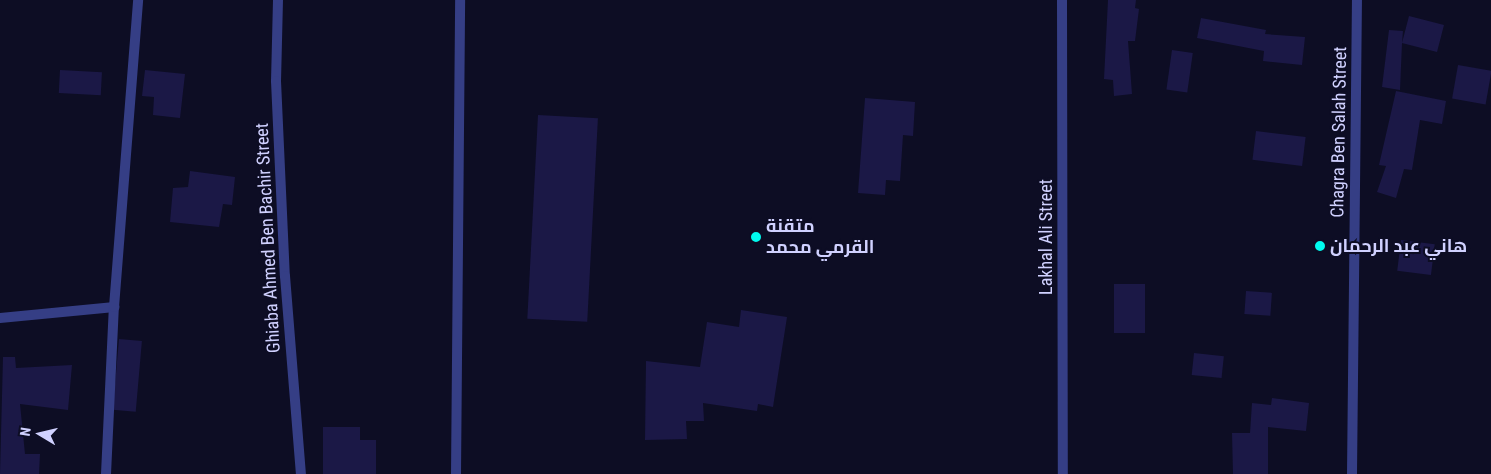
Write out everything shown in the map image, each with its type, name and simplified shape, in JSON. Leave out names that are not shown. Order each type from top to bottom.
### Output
[{"type":"street","points":[[106,474],[114,308],[138,0]]},
{"type":"street","name":"Ghiaba Ahmed Ben Bachir Street","points":[[278,0],[276,81],[284,257],[301,474]]},
{"type":"street","points":[[456,474],[460,0]]},
{"type":"street","name":"Lakhal Ali Street","points":[[1062,0],[1063,474]]},
{"type":"street","name":"Chagra Ben Salah Street","points":[[1352,474],[1357,0]]},
{"type":"street","points":[[0,318],[114,308]]},
{"type":"building","points":[[1108,0],[1136,0],[1135,8],[1139,9],[1135,41],[1128,41],[1132,94],[1114,96],[1113,80],[1104,79]]},
{"type":"building","points":[[1409,16],[1444,25],[1437,52],[1402,43]]},
{"type":"building","points":[[1201,18],[1266,30],[1265,34],[1305,37],[1302,65],[1263,61],[1264,51],[1197,38]]},
{"type":"building","points":[[1389,30],[1403,31],[1400,90],[1382,87]]},
{"type":"building","points":[[1172,50],[1193,53],[1187,93],[1166,90]]},
{"type":"building","points":[[1458,65],[1491,71],[1486,104],[1452,98]]},
{"type":"building","points":[[60,70],[102,72],[101,95],[59,93]]},
{"type":"building","points":[[145,70],[185,74],[180,118],[153,115],[154,97],[142,96]]},
{"type":"building","points":[[1396,91],[1446,101],[1442,124],[1420,120],[1412,170],[1404,169],[1396,198],[1377,192],[1386,166],[1379,165]]},
{"type":"building","points":[[865,98],[915,102],[913,136],[903,135],[900,181],[886,180],[885,195],[858,193]]},
{"type":"building","points":[[538,115],[598,118],[587,322],[527,319]]},
{"type":"building","points":[[1256,131],[1306,137],[1302,166],[1252,160]]},
{"type":"building","points":[[190,171],[235,177],[232,205],[223,204],[219,227],[170,222],[173,188],[188,187]]},
{"type":"building","points":[[1401,240],[1435,244],[1431,275],[1397,271]]},
{"type":"building","points":[[1114,284],[1145,284],[1145,333],[1114,333]]},
{"type":"building","points":[[1246,291],[1272,293],[1270,316],[1244,314]]},
{"type":"building","points":[[741,310],[787,317],[773,407],[758,404],[757,411],[703,403],[704,421],[686,421],[687,439],[645,440],[646,361],[700,367],[707,322],[739,327]]},
{"type":"building","points":[[119,339],[142,341],[136,412],[113,410]]},
{"type":"building","points":[[1194,353],[1224,356],[1222,378],[1192,375]]},
{"type":"building","points":[[3,357],[15,357],[16,368],[72,365],[68,410],[20,404],[25,454],[40,454],[39,474],[0,474]]},
{"type":"building","points":[[1272,398],[1309,403],[1306,431],[1268,427],[1268,474],[1233,474],[1232,433],[1250,433],[1252,403],[1271,405]]},
{"type":"building","points":[[323,427],[360,427],[360,440],[376,440],[376,474],[323,474]]},
{"type":"place","name":"متقنة القرمي محمد","points":[[756,237]]},
{"type":"place","name":"هاني عبد الرحمان","points":[[1320,246]]}]
